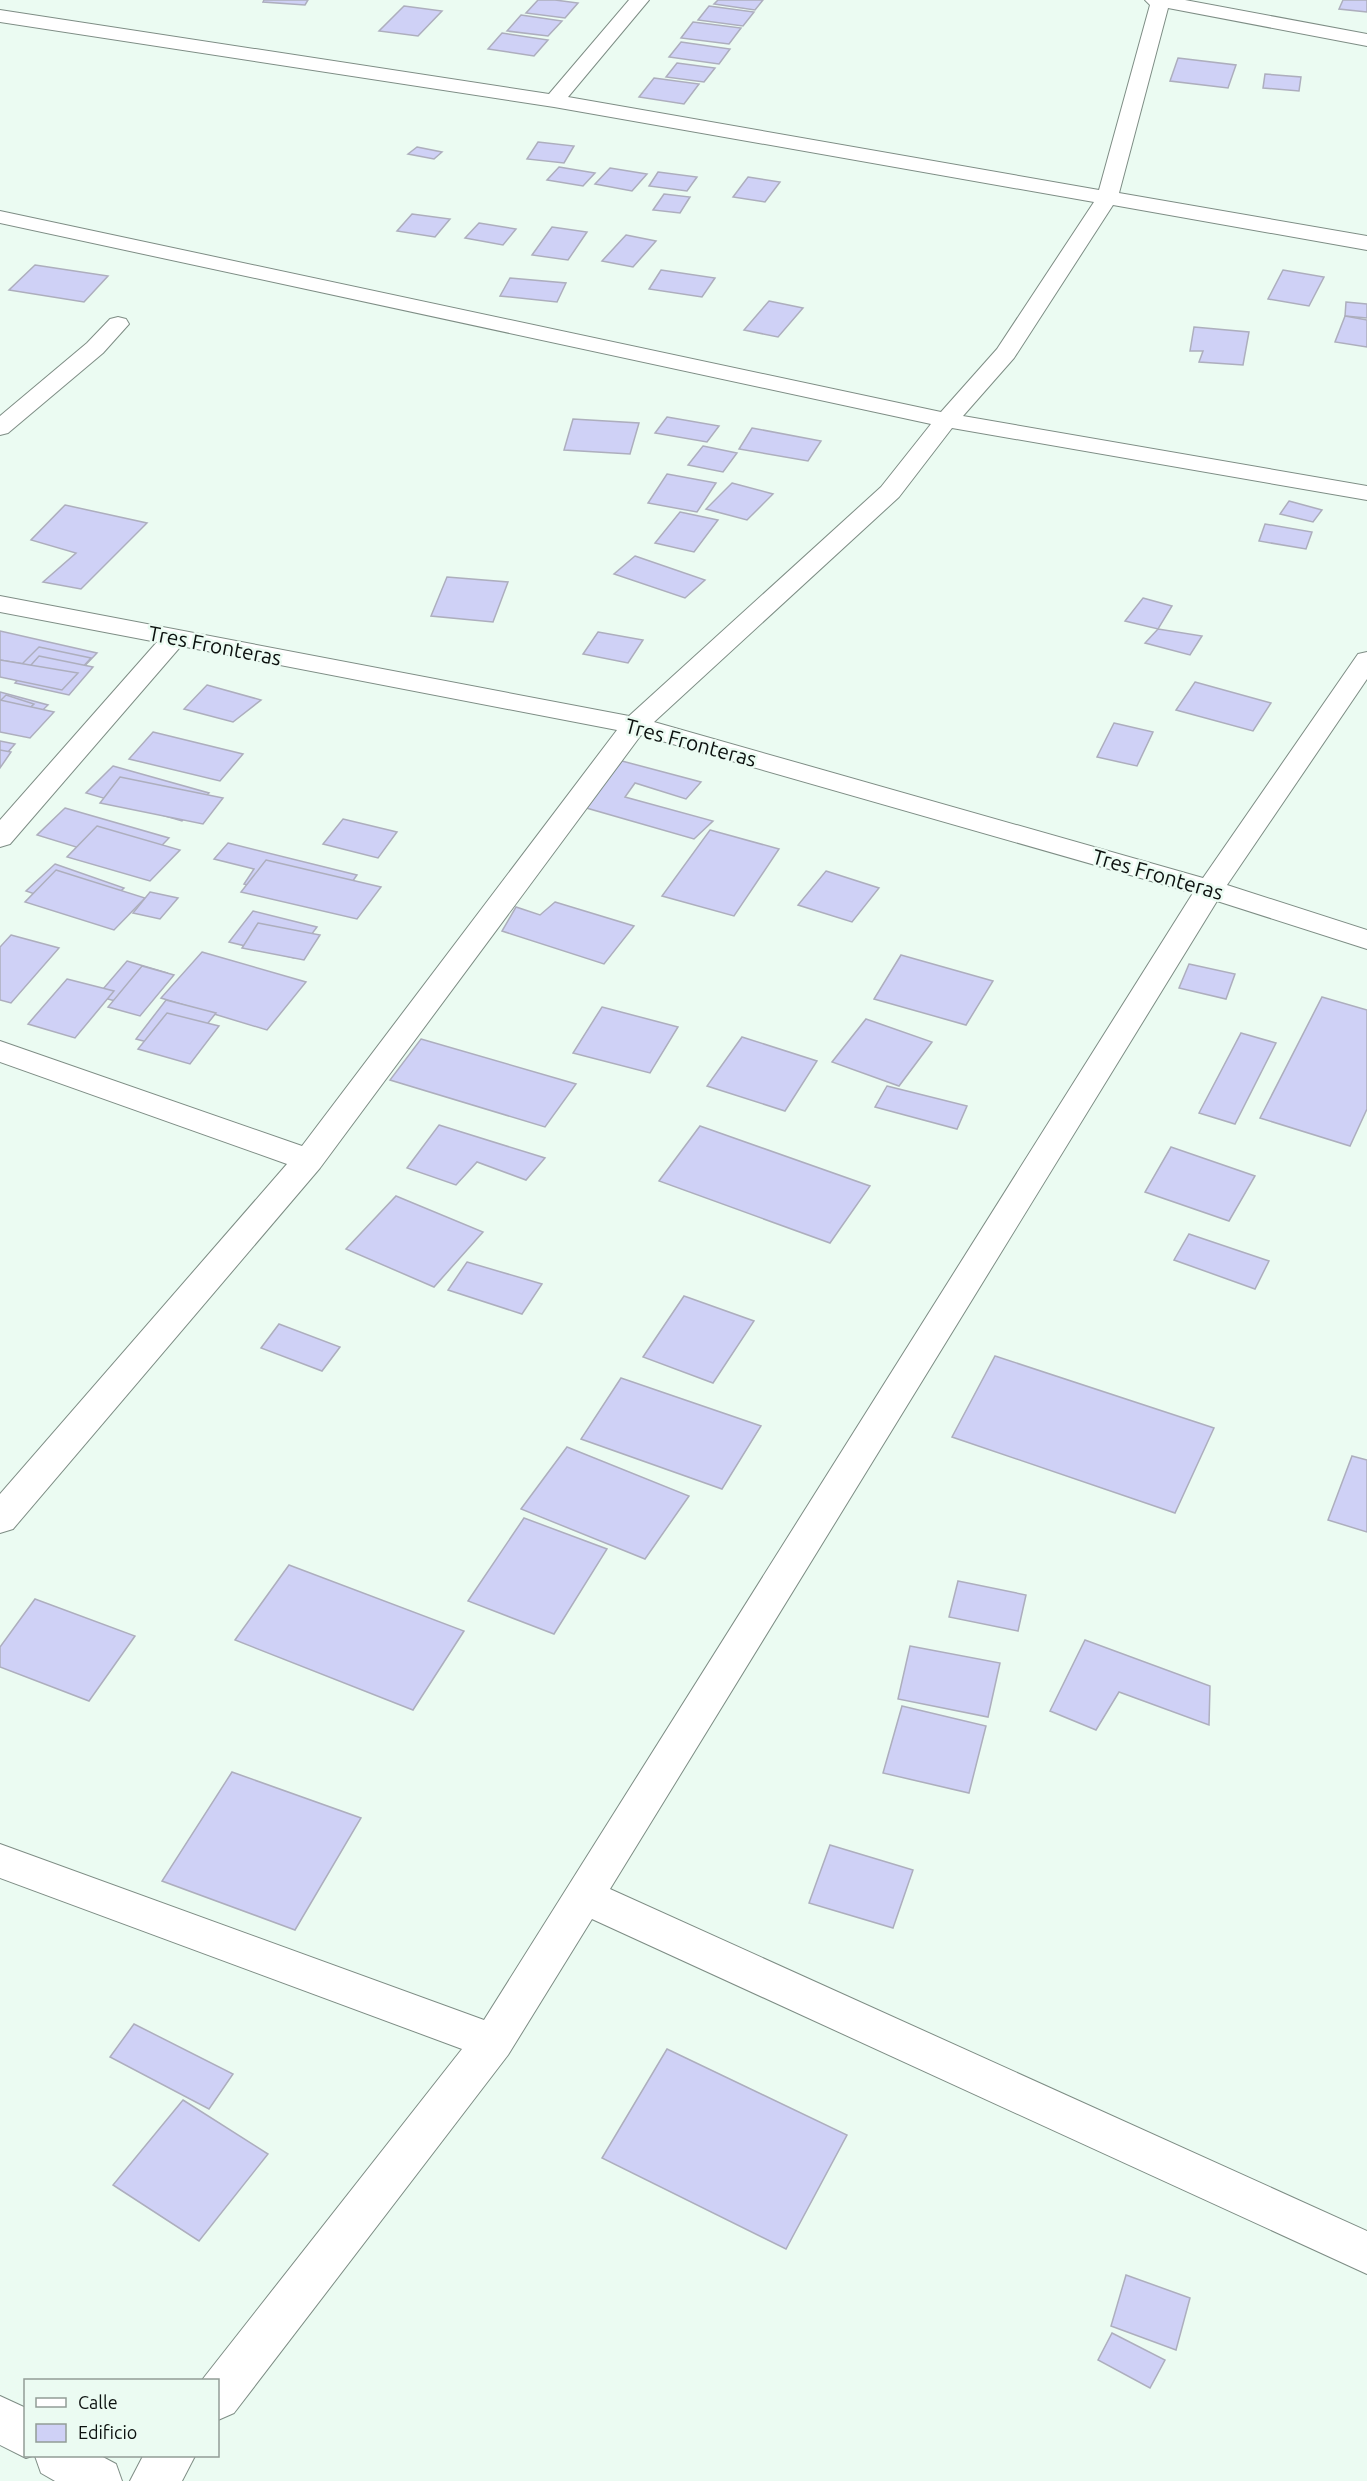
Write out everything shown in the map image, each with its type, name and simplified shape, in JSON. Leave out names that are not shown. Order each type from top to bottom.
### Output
[{"type":"street","points":[[554,101],[639,0]]},
{"type":"street","points":[[0,1519],[309,1160],[635,725],[890,492],[946,420],[1006,353],[1107,198],[1159,0],[1367,40]]},
{"type":"street","points":[[0,16],[554,101],[1367,243]]},
{"type":"street","points":[[0,217],[946,420],[1367,494]]},
{"type":"street","points":[[0,428],[94,348],[118,324]]},
{"type":"street","name":"Tres Fronteras","points":[[0,604],[635,725],[1210,889],[1367,940]]},
{"type":"street","points":[[0,838],[175,637]]},
{"type":"street","points":[[219,2396],[493,2042],[1210,889],[1367,660]]},
{"type":"street","points":[[0,1052],[309,1160]]},
{"type":"street","points":[[0,1861],[493,2042]]},
{"type":"street","points":[[583,1896],[1367,2253]]},
{"type":"street","points":[[0,2419],[24,2434]]},
{"type":"street","points":[[60,2457],[99,2481]]},
{"type":"street","points":[[153,2481],[171,2457]]},
{"type":"building","points":[[264,0],[308,0],[305,5],[263,2]]},
{"type":"building","points":[[538,0],[578,3],[565,18],[526,13]]},
{"type":"building","points":[[718,0],[763,0],[755,10],[714,4]]},
{"type":"building","points":[[1343,0],[1367,0],[1367,12],[1339,9]]},
{"type":"building","points":[[404,6],[442,11],[418,36],[379,31]]},
{"type":"building","points":[[709,6],[754,12],[743,26],[698,20]]},
{"type":"building","points":[[521,15],[562,21],[548,36],[507,31]]},
{"type":"building","points":[[693,22],[741,28],[729,44],[681,38]]},
{"type":"building","points":[[502,33],[548,40],[534,56],[488,49]]},
{"type":"building","points":[[681,42],[730,49],[719,64],[669,57]]},
{"type":"building","points":[[1178,58],[1236,65],[1228,88],[1170,81]]},
{"type":"building","points":[[677,63],[715,68],[704,82],[666,77]]},
{"type":"building","points":[[1265,74],[1301,77],[1299,91],[1263,88]]},
{"type":"building","points":[[654,78],[699,84],[684,104],[639,97]]},
{"type":"building","points":[[538,142],[574,146],[564,163],[527,159]]},
{"type":"building","points":[[417,147],[442,152],[434,159],[408,154]]},
{"type":"building","points":[[559,167],[595,173],[583,186],[547,180]]},
{"type":"building","points":[[610,168],[647,174],[632,191],[595,184]]},
{"type":"building","points":[[658,172],[697,177],[687,191],[649,186]]},
{"type":"building","points":[[748,177],[780,182],[765,202],[733,197]]},
{"type":"building","points":[[664,194],[690,197],[680,213],[653,210]]},
{"type":"building","points":[[412,214],[450,219],[435,237],[397,231]]},
{"type":"building","points":[[479,223],[516,229],[503,245],[465,238]]},
{"type":"building","points":[[552,227],[587,232],[568,260],[532,255]]},
{"type":"building","points":[[626,235],[656,241],[633,267],[602,261]]},
{"type":"building","points":[[35,265],[108,276],[84,302],[9,290]]},
{"type":"building","points":[[661,270],[715,278],[702,297],[649,289]]},
{"type":"building","points":[[1283,270],[1324,277],[1309,306],[1268,299]]},
{"type":"building","points":[[510,278],[566,283],[557,302],[500,296]]},
{"type":"building","points":[[769,301],[803,308],[778,337],[744,330]]},
{"type":"building","points":[[1346,302],[1367,304],[1367,318],[1345,316]]},
{"type":"building","points":[[1345,316],[1367,320],[1367,347],[1335,342]]},
{"type":"building","points":[[1194,327],[1249,332],[1243,365],[1199,362],[1203,351],[1190,351]]},
{"type":"building","points":[[667,417],[719,426],[707,442],[655,433]]},
{"type":"building","points":[[573,419],[639,423],[630,454],[564,450]]},
{"type":"building","points":[[752,428],[821,441],[808,461],[739,449]]},
{"type":"building","points":[[703,446],[737,453],[723,472],[688,465]]},
{"type":"building","points":[[667,474],[716,483],[697,512],[648,503]]},
{"type":"building","points":[[732,483],[773,494],[747,520],[706,509]]},
{"type":"building","points":[[1289,501],[1322,510],[1313,522],[1280,514]]},
{"type":"building","points":[[65,505],[147,523],[81,589],[43,582],[76,553],[31,540]]},
{"type":"building","points":[[680,512],[718,520],[694,552],[655,543]]},
{"type":"building","points":[[1265,524],[1312,532],[1306,549],[1259,541]]},
{"type":"building","points":[[635,556],[705,580],[685,598],[614,574]]},
{"type":"building","points":[[447,577],[508,582],[493,622],[431,616]]},
{"type":"building","points":[[1143,598],[1172,606],[1158,629],[1125,621]]},
{"type":"building","points":[[1158,629],[1202,636],[1190,655],[1145,643]]},
{"type":"building","points":[[0,631],[97,653],[78,673],[0,660]]},
{"type":"building","points":[[598,632],[643,640],[628,663],[583,654]]},
{"type":"building","points":[[39,647],[91,658],[68,683],[15,671]]},
{"type":"building","points":[[39,656],[93,667],[69,695],[15,683]]},
{"type":"building","points":[[0,660],[78,673],[62,690],[0,677]]},
{"type":"building","points":[[1195,682],[1271,703],[1253,731],[1176,710]]},
{"type":"building","points":[[207,685],[261,700],[233,722],[184,709]]},
{"type":"building","points":[[0,692],[48,705],[23,729],[0,722]]},
{"type":"building","points":[[6,695],[34,704],[6,729],[0,727],[0,701]]},
{"type":"building","points":[[0,700],[54,712],[30,738],[0,732]]},
{"type":"building","points":[[1114,723],[1153,732],[1137,766],[1097,757]]},
{"type":"building","points":[[153,732],[243,754],[220,781],[129,759]]},
{"type":"building","points":[[0,741],[15,744],[0,761]]},
{"type":"building","points":[[0,750],[11,752],[0,768]]},
{"type":"building","points":[[622,761],[701,782],[686,799],[635,783],[625,797],[713,821],[694,839],[583,807]]},
{"type":"building","points":[[113,766],[209,793],[182,821],[86,793]]},
{"type":"building","points":[[120,777],[223,798],[203,824],[100,803]]},
{"type":"building","points":[[65,808],[169,838],[141,867],[37,835]]},
{"type":"building","points":[[343,819],[397,832],[378,858],[323,844]]},
{"type":"building","points":[[97,826],[180,850],[150,881],[67,857]]},
{"type":"building","points":[[710,830],[779,849],[734,916],[662,896]]},
{"type":"building","points":[[228,843],[357,875],[334,908],[244,884],[254,869],[214,859]]},
{"type":"building","points":[[266,860],[381,887],[357,919],[241,892]]},
{"type":"building","points":[[55,864],[124,888],[95,915],[26,891]]},
{"type":"building","points":[[56,870],[145,898],[114,930],[25,902]]},
{"type":"building","points":[[826,871],[879,888],[852,922],[798,905]]},
{"type":"building","points":[[150,892],[178,898],[160,919],[133,913]]},
{"type":"building","points":[[555,902],[634,926],[604,964],[502,931],[516,907],[540,915]]},
{"type":"building","points":[[253,911],[317,927],[294,958],[229,942]]},
{"type":"building","points":[[258,923],[320,935],[304,960],[242,948]]},
{"type":"building","points":[[11,935],[59,948],[11,1003],[0,1000],[0,947]]},
{"type":"building","points":[[202,952],[306,982],[267,1030],[161,998]]},
{"type":"building","points":[[901,955],[993,981],[966,1025],[874,999]]},
{"type":"building","points":[[127,961],[167,973],[137,1007],[97,996]]},
{"type":"building","points":[[1189,964],[1235,974],[1226,999],[1179,988]]},
{"type":"building","points":[[142,966],[174,975],[140,1016],[108,1007]]},
{"type":"building","points":[[67,979],[114,991],[75,1038],[28,1024]]},
{"type":"building","points":[[1322,997],[1367,1010],[1367,1109],[1350,1146],[1260,1118]]},
{"type":"building","points":[[166,1000],[216,1013],[185,1052],[136,1039]]},
{"type":"building","points":[[602,1007],[678,1027],[650,1073],[573,1053]]},
{"type":"building","points":[[167,1013],[219,1026],[190,1064],[138,1049]]},
{"type":"building","points":[[866,1019],[932,1042],[899,1086],[832,1062]]},
{"type":"building","points":[[1241,1033],[1276,1043],[1235,1124],[1199,1113]]},
{"type":"building","points":[[742,1037],[817,1061],[785,1111],[707,1086]]},
{"type":"building","points":[[421,1039],[576,1084],[545,1127],[390,1080]]},
{"type":"building","points":[[887,1086],[967,1106],[957,1129],[875,1107]]},
{"type":"building","points":[[439,1125],[545,1158],[526,1180],[477,1162],[456,1185],[407,1168]]},
{"type":"building","points":[[700,1126],[870,1186],[830,1243],[659,1181]]},
{"type":"building","points":[[1171,1147],[1255,1176],[1229,1221],[1145,1192]]},
{"type":"building","points":[[396,1196],[483,1232],[434,1287],[346,1249]]},
{"type":"building","points":[[1189,1234],[1269,1261],[1255,1289],[1174,1260]]},
{"type":"building","points":[[467,1262],[542,1284],[522,1314],[448,1290]]},
{"type":"building","points":[[684,1296],[754,1321],[713,1383],[643,1357]]},
{"type":"building","points":[[279,1324],[340,1347],[322,1371],[261,1348]]},
{"type":"building","points":[[995,1356],[1214,1428],[1175,1513],[952,1437]]},
{"type":"building","points":[[621,1378],[761,1426],[722,1489],[581,1439]]},
{"type":"building","points":[[567,1447],[689,1496],[645,1559],[521,1509]]},
{"type":"building","points":[[1352,1456],[1367,1460],[1367,1532],[1328,1520]]},
{"type":"building","points":[[524,1518],[607,1549],[554,1634],[468,1601]]},
{"type":"building","points":[[289,1565],[464,1631],[413,1710],[235,1640]]},
{"type":"building","points":[[958,1581],[1026,1595],[1018,1631],[949,1617]]},
{"type":"building","points":[[35,1599],[135,1636],[89,1701],[0,1667],[0,1647]]},
{"type":"building","points":[[1085,1640],[1210,1686],[1209,1725],[1119,1692],[1096,1730],[1050,1711]]},
{"type":"building","points":[[910,1646],[1000,1663],[988,1717],[898,1699]]},
{"type":"building","points":[[902,1706],[986,1726],[969,1793],[883,1773]]},
{"type":"building","points":[[232,1772],[361,1818],[295,1930],[162,1881]]},
{"type":"building","points":[[830,1845],[913,1870],[893,1928],[809,1903]]},
{"type":"building","points":[[134,2024],[233,2074],[209,2109],[110,2057]]},
{"type":"building","points":[[667,2049],[847,2135],[786,2249],[602,2158]]},
{"type":"building","points":[[183,2100],[268,2154],[199,2241],[113,2185]]},
{"type":"building","points":[[1126,2275],[1190,2298],[1176,2350],[1111,2326]]},
{"type":"building","points":[[1112,2333],[1165,2360],[1150,2388],[1098,2360]]}]
